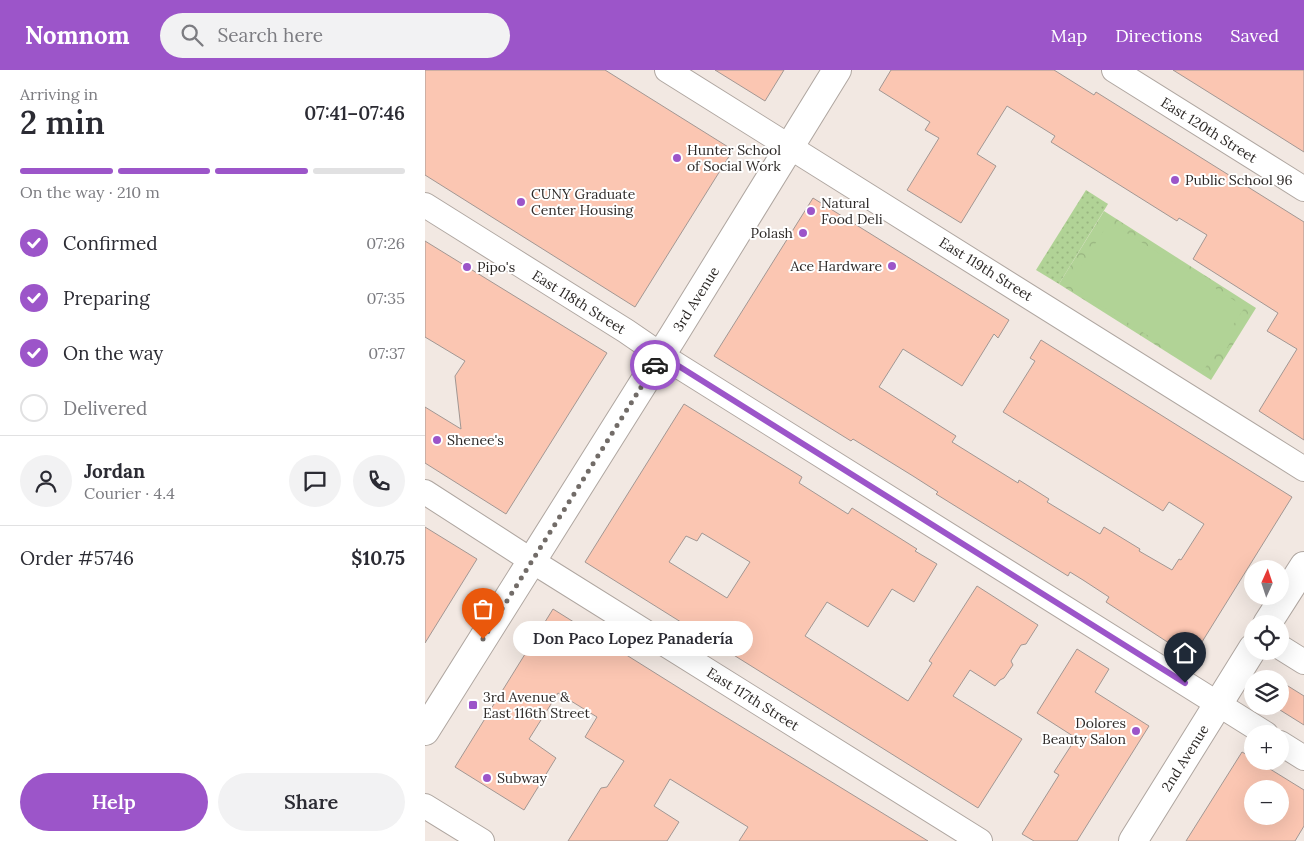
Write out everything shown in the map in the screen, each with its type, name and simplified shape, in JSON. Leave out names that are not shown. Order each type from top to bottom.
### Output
[{"type":"main road","name":"3rd Avenue","points":[[425,731],[837,70]]},
{"type":"main road","points":[[1273,615],[1304,566]]},
{"type":"main road","name":"2nd Avenue","points":[[1133,841],[1246,660]]},
{"type":"street","name":"East 119th Street","points":[[667,70],[1304,469]]},
{"type":"street","name":"East 120th Street","points":[[1114,70],[1304,189]]},
{"type":"street","name":"East 118th Street","points":[[425,205],[1251,725]]},
{"type":"street","name":"East 117th Street","points":[[425,492],[980,841]]},
{"type":"street","points":[[1289,653],[1304,662]]},
{"type":"street","points":[[1289,749],[1304,758]]},
{"type":"street","points":[[425,806],[482,841]]},
{"type":"green space","points":[[1086,190],[1108,204],[1059,284],[1036,270]]},
{"type":"green space","points":[[1104,211],[1256,308],[1211,380],[1059,284]]},
{"type":"green space","points":[[1109,222],[1194,275],[1203,275],[1215,283],[1216,289],[1245,307],[1228,333],[1233,337],[1227,348],[1221,344],[1203,371],[1069,285]]},
{"type":"building","points":[[425,70],[605,70],[733,150],[635,307],[425,175]]},
{"type":"building","points":[[715,70],[784,70],[765,101]]},
{"type":"building","name":"Public School 96","points":[[891,70],[1054,70],[1094,95],[1096,92],[1304,222],[1304,440],[1259,411],[1297,349],[1267,331],[1278,313],[1193,259],[1207,235],[1179,218],[1177,221],[1051,142],[1055,136],[1007,106],[977,154],[996,166],[961,223],[907,190],[939,138],[925,130],[930,122],[879,90]]},
{"type":"building","points":[[1173,70],[1304,70],[1304,152],[1277,135]]},
{"type":"building","points":[[813,198],[1009,320],[998,338],[994,334],[962,386],[903,349],[879,387],[956,436],[952,442],[1018,483],[1019,480],[1049,499],[1047,502],[1100,534],[1104,527],[1140,549],[1139,551],[1172,570],[1179,559],[1181,560],[1204,524],[1169,502],[1163,511],[1003,412],[1035,361],[1030,358],[1041,340],[1292,497],[1253,560],[1244,560],[1244,574],[1192,658],[1106,602],[1109,597],[1083,580],[1070,572],[1068,576],[936,494],[938,492],[913,476],[853,439],[851,441],[714,356]]},
{"type":"building","points":[[425,241],[607,353],[506,514],[425,463],[425,407],[461,429],[455,376],[465,361],[425,337]]},
{"type":"building","points":[[684,404],[802,477],[799,483],[848,514],[852,508],[917,549],[915,551],[937,564],[914,602],[892,589],[868,627],[827,602],[805,636],[908,701],[932,663],[929,661],[977,586],[1038,625],[1026,644],[1021,645],[1011,661],[1013,665],[1004,678],[995,686],[970,670],[953,696],[1022,739],[978,808],[585,562]],"holes":[[[702,533],[750,562],[727,598],[669,562],[686,536],[697,541]]]},
{"type":"building","points":[[425,527],[477,559],[425,643]]},
{"type":"building","points":[[553,609],[928,841],[739,841],[748,827],[670,779],[654,806],[679,822],[667,841],[568,841],[601,788],[607,787],[624,761],[585,737],[597,717],[558,693],[529,739],[556,758],[524,810],[455,767]]},
{"type":"building","points":[[1077,649],[1109,669],[1095,692],[1149,726],[1077,841],[1034,841],[1022,834],[1059,775],[1054,772],[1076,738],[1037,713]]},
{"type":"building","points":[[1289,687],[1304,696],[1304,725],[1288,715]]},
{"type":"building","points":[[1242,752],[1244,753],[1244,770],[1272,770],[1288,780],[1244,780],[1244,825],[1289,825],[1289,781],[1304,790],[1304,826],[1295,841],[1186,841]]},
{"type":"way so far","points":[[483,639],[655,365]]},
{"type":"place","name":"Hunter School of Social Work","points":[[677,158]]},
{"type":"place","name":"Public School 96","points":[[1175,180]]},
{"type":"place","name":"CUNY Graduate Center Housing","points":[[521,202]]},
{"type":"place","name":"Natural Food Deli","points":[[811,211]]},
{"type":"place","name":"Polash","points":[[803,233]]},
{"type":"place","name":"Ace Hardware","points":[[892,266]]},
{"type":"place","name":"Pipo's","points":[[467,267]]},
{"type":"place","name":"Shenee's","points":[[437,440]]},
{"type":"place","name":"Don Paco Lopez Panadería","points":[[483,639]]},
{"type":"place","name":"3rd Avenue & East 116th Street","points":[[473,705]]},
{"type":"place","name":"Dolores Beauty Salon","points":[[1136,731]]},
{"type":"place","name":"Subway","points":[[487,778]]},
{"type":"route","points":[[655,365],[661,355],[1185,683]]}]
